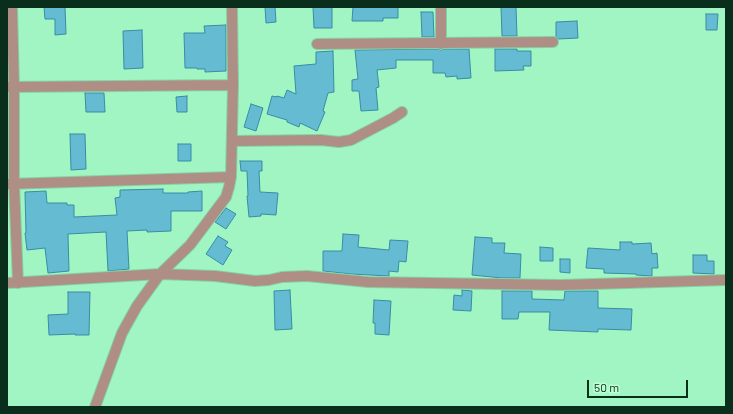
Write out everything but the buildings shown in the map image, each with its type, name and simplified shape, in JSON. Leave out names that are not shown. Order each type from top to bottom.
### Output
[{"type":"street","points":[[12,7],[11,183],[18,283]]},
{"type":"street","points":[[95,407],[122,334],[137,306],[160,274],[190,245],[226,197],[231,177],[233,86],[232,7]]},
{"type":"street","points":[[441,7],[442,44]]},
{"type":"street","points":[[317,44],[554,42]]},
{"type":"street","points":[[11,87],[233,86]]},
{"type":"street","points":[[232,141],[321,140],[339,142],[351,140],[402,112]]},
{"type":"street","points":[[11,183],[231,177]]},
{"type":"street","points":[[7,283],[160,274],[215,276],[255,281],[282,277],[307,276],[368,282],[561,285],[726,280]]}]
